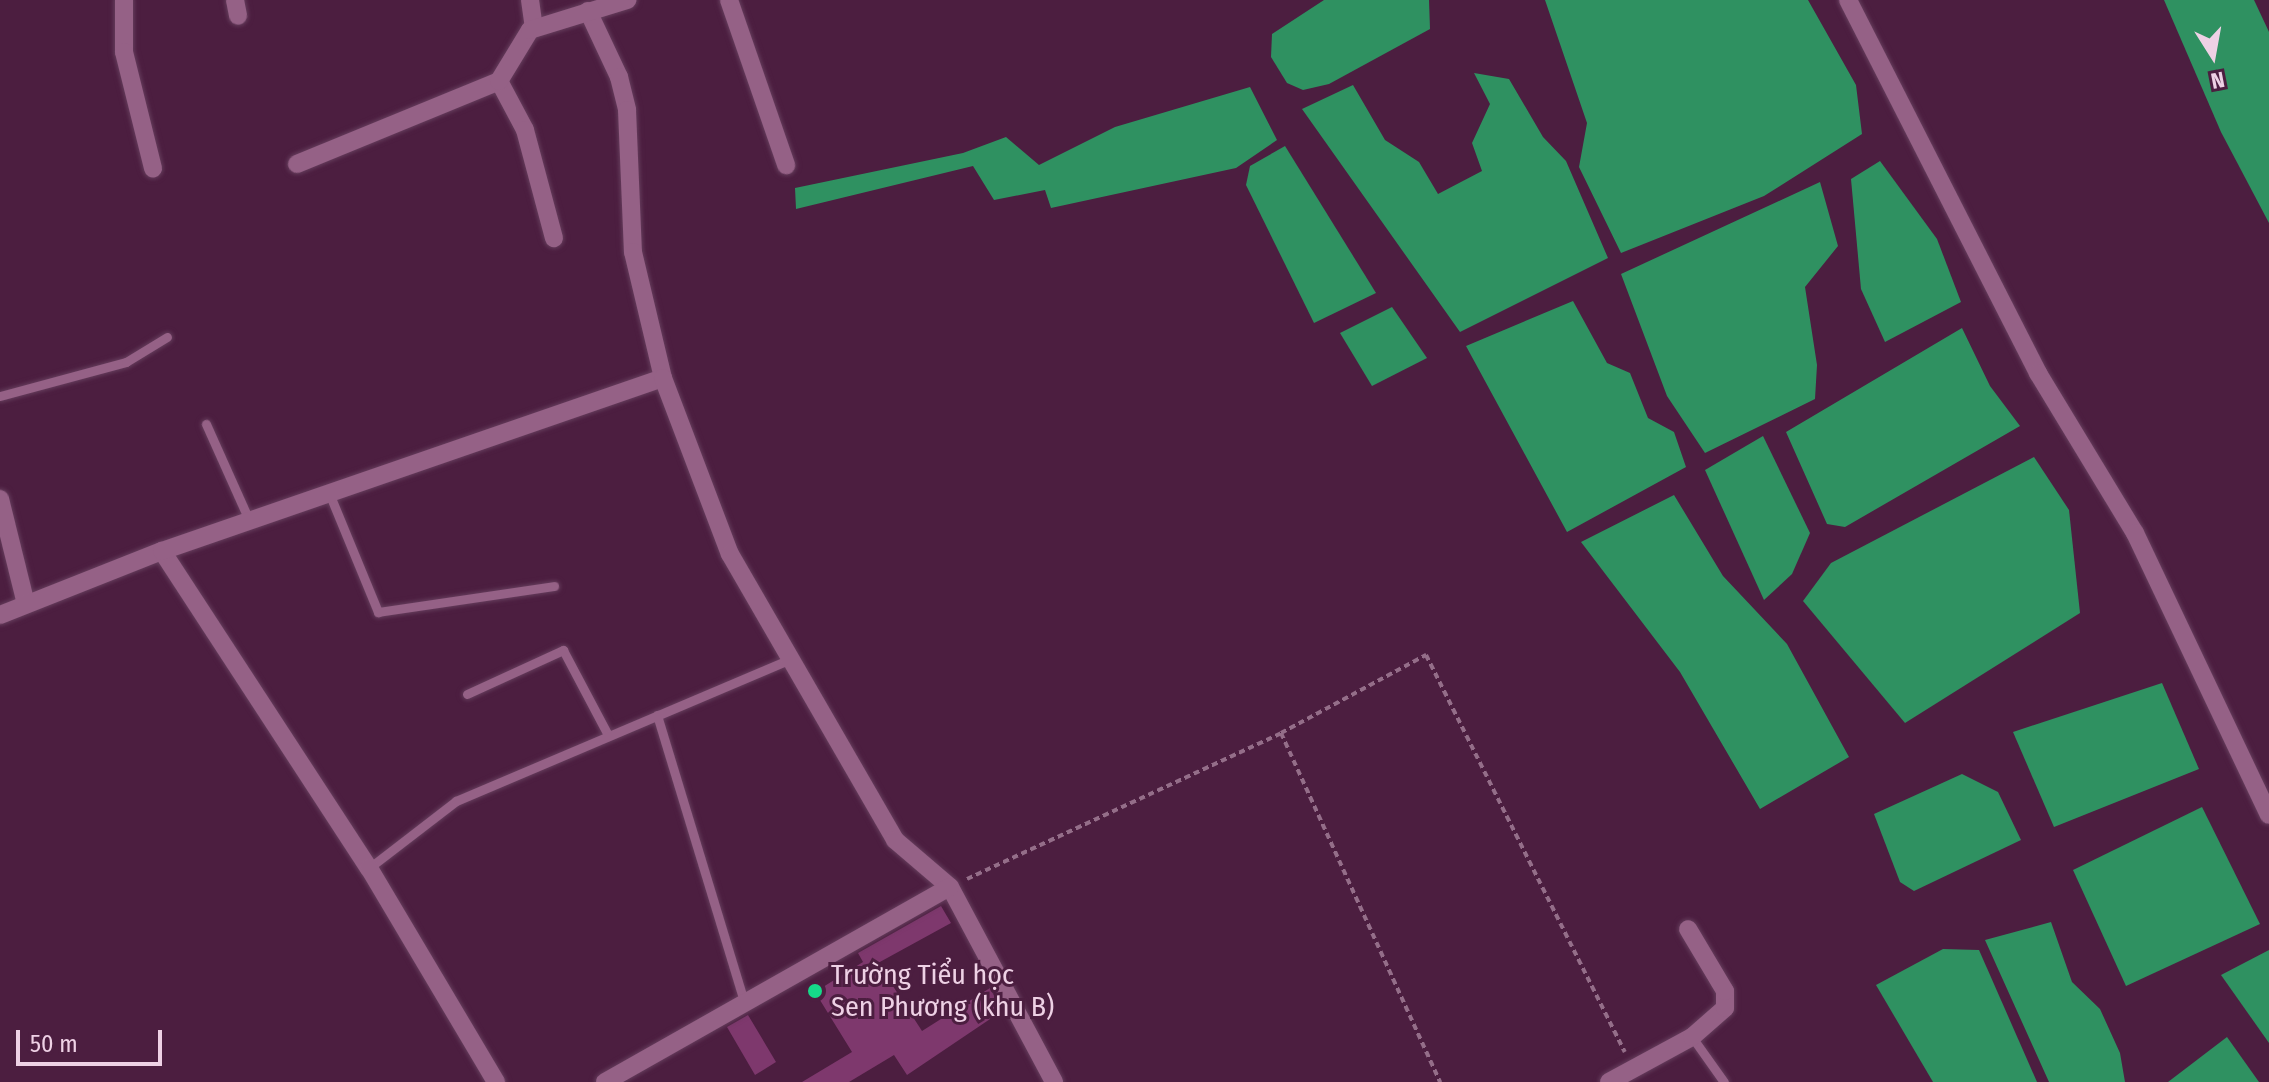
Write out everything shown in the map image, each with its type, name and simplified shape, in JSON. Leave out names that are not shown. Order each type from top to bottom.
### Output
[{"type":"street","points":[[124,0],[124,52],[153,168]]},
{"type":"street","points":[[530,0],[534,28]]},
{"type":"street","points":[[297,164],[499,81],[534,28],[627,0]]},
{"type":"street","points":[[729,0],[786,165]]},
{"type":"street","points":[[1848,0],[2038,373],[2135,533],[2269,815]]},
{"type":"street","points":[[588,11],[619,77],[627,110],[633,252],[663,378],[730,554],[895,840],[950,887],[1054,1082]]},
{"type":"street","points":[[499,81],[525,130],[554,238]]},
{"type":"street","points":[[0,615],[162,551],[663,378]]},
{"type":"street","points":[[0,499],[26,604]]},
{"type":"street","points":[[162,551],[369,868],[496,1082]]},
{"type":"street","points":[[605,1082],[950,887]]},
{"type":"street","points":[[1609,1082],[1692,1037],[1720,1015],[1727,1000],[1688,929]]},
{"type":"lane","points":[[0,396],[126,362],[167,337]]},
{"type":"lane","points":[[206,424],[249,520]]},
{"type":"lane","points":[[329,493],[378,612],[554,586]]},
{"type":"lane","points":[[467,694],[563,650],[608,735]]},
{"type":"lane","points":[[369,868],[456,801],[791,659]]},
{"type":"lane","points":[[657,715],[745,1004]]},
{"type":"lane","points":[[1692,1037],[1724,1082]]},
{"type":"path","points":[[950,887],[1281,733],[1426,655],[1633,1069]]},
{"type":"path","points":[[1281,733],[1440,1082]]},
{"type":"shaded area","points":[[1324,0],[1429,0],[1430,29],[1329,84],[1303,90],[1287,83],[1271,57],[1272,34]]},
{"type":"shaded area","points":[[1545,0],[1808,0],[1856,85],[1862,134],[1764,196],[1621,253],[1579,167],[1587,123]]},
{"type":"shaded area","points":[[2164,0],[2254,0],[2269,32],[2269,223],[2221,132]]},
{"type":"shaded area","points":[[1474,73],[1509,79],[1543,137],[1566,161],[1608,258],[1460,332],[1302,109],[1353,85],[1385,140],[1419,162],[1438,194],[1482,171],[1472,143],[1490,104]]},
{"type":"shaded area","points":[[1250,87],[1277,140],[1236,168],[1051,208],[1045,190],[994,200],[973,166],[796,209],[795,188],[963,153],[1006,137],[1039,165],[1115,127]]},
{"type":"shaded area","points":[[1285,146],[1376,293],[1314,323],[1246,185],[1250,166]]},
{"type":"shaded area","points":[[1880,161],[1937,239],[1961,302],[1885,342],[1861,289],[1851,179]]},
{"type":"shaded area","points":[[1820,182],[1838,246],[1805,287],[1817,365],[1815,399],[1705,453],[1667,396],[1621,274]]},
{"type":"shaded area","points":[[1573,301],[1607,363],[1630,373],[1648,418],[1674,432],[1686,467],[1567,532],[1466,346]]},
{"type":"shaded area","points":[[1392,307],[1427,358],[1372,386],[1340,333]]},
{"type":"shaded area","points":[[1962,328],[1990,386],[2020,426],[1845,527],[1827,524],[1786,432]]},
{"type":"shaded area","points":[[1763,436],[1810,533],[1792,574],[1764,600],[1705,470]]},
{"type":"shaded area","points":[[2034,457],[2069,510],[2080,613],[1905,723],[1803,601],[1831,563]]},
{"type":"shaded area","points":[[1674,495],[1723,576],[1787,644],[1849,757],[1760,809],[1680,672],[1581,542]]},
{"type":"shaded area","points":[[2162,683],[2199,769],[2054,827],[2013,732]]},
{"type":"shaded area","points":[[1962,774],[1998,792],[2021,840],[1914,891],[1900,882],[1874,814]]},
{"type":"shaded area","points":[[2202,807],[2260,924],[2126,986],[2073,870]]},
{"type":"shaded area","points":[[2051,922],[2072,982],[2100,1009],[2120,1053],[2125,1082],[2049,1082],[1985,940]]},
{"type":"shaded area","points":[[1943,949],[1979,950],[2037,1082],[1933,1082],[1876,985]]},
{"type":"shaded area","points":[[2269,950],[2269,1043],[2221,975]]},
{"type":"shaded area","points":[[2227,1037],[2259,1082],[2168,1082]]},
{"type":"building","points":[[941,906],[951,923],[878,963],[922,1031],[990,988],[1002,1011],[907,1075],[894,1055],[849,1082],[802,1082],[852,1052],[815,992],[863,962],[858,953]]},
{"type":"building","points":[[748,1015],[776,1062],[755,1075],[727,1027]]},
{"type":"place","name":"Trường Tiểu học Sen Phương (khu B)","points":[[815,991]]}]
